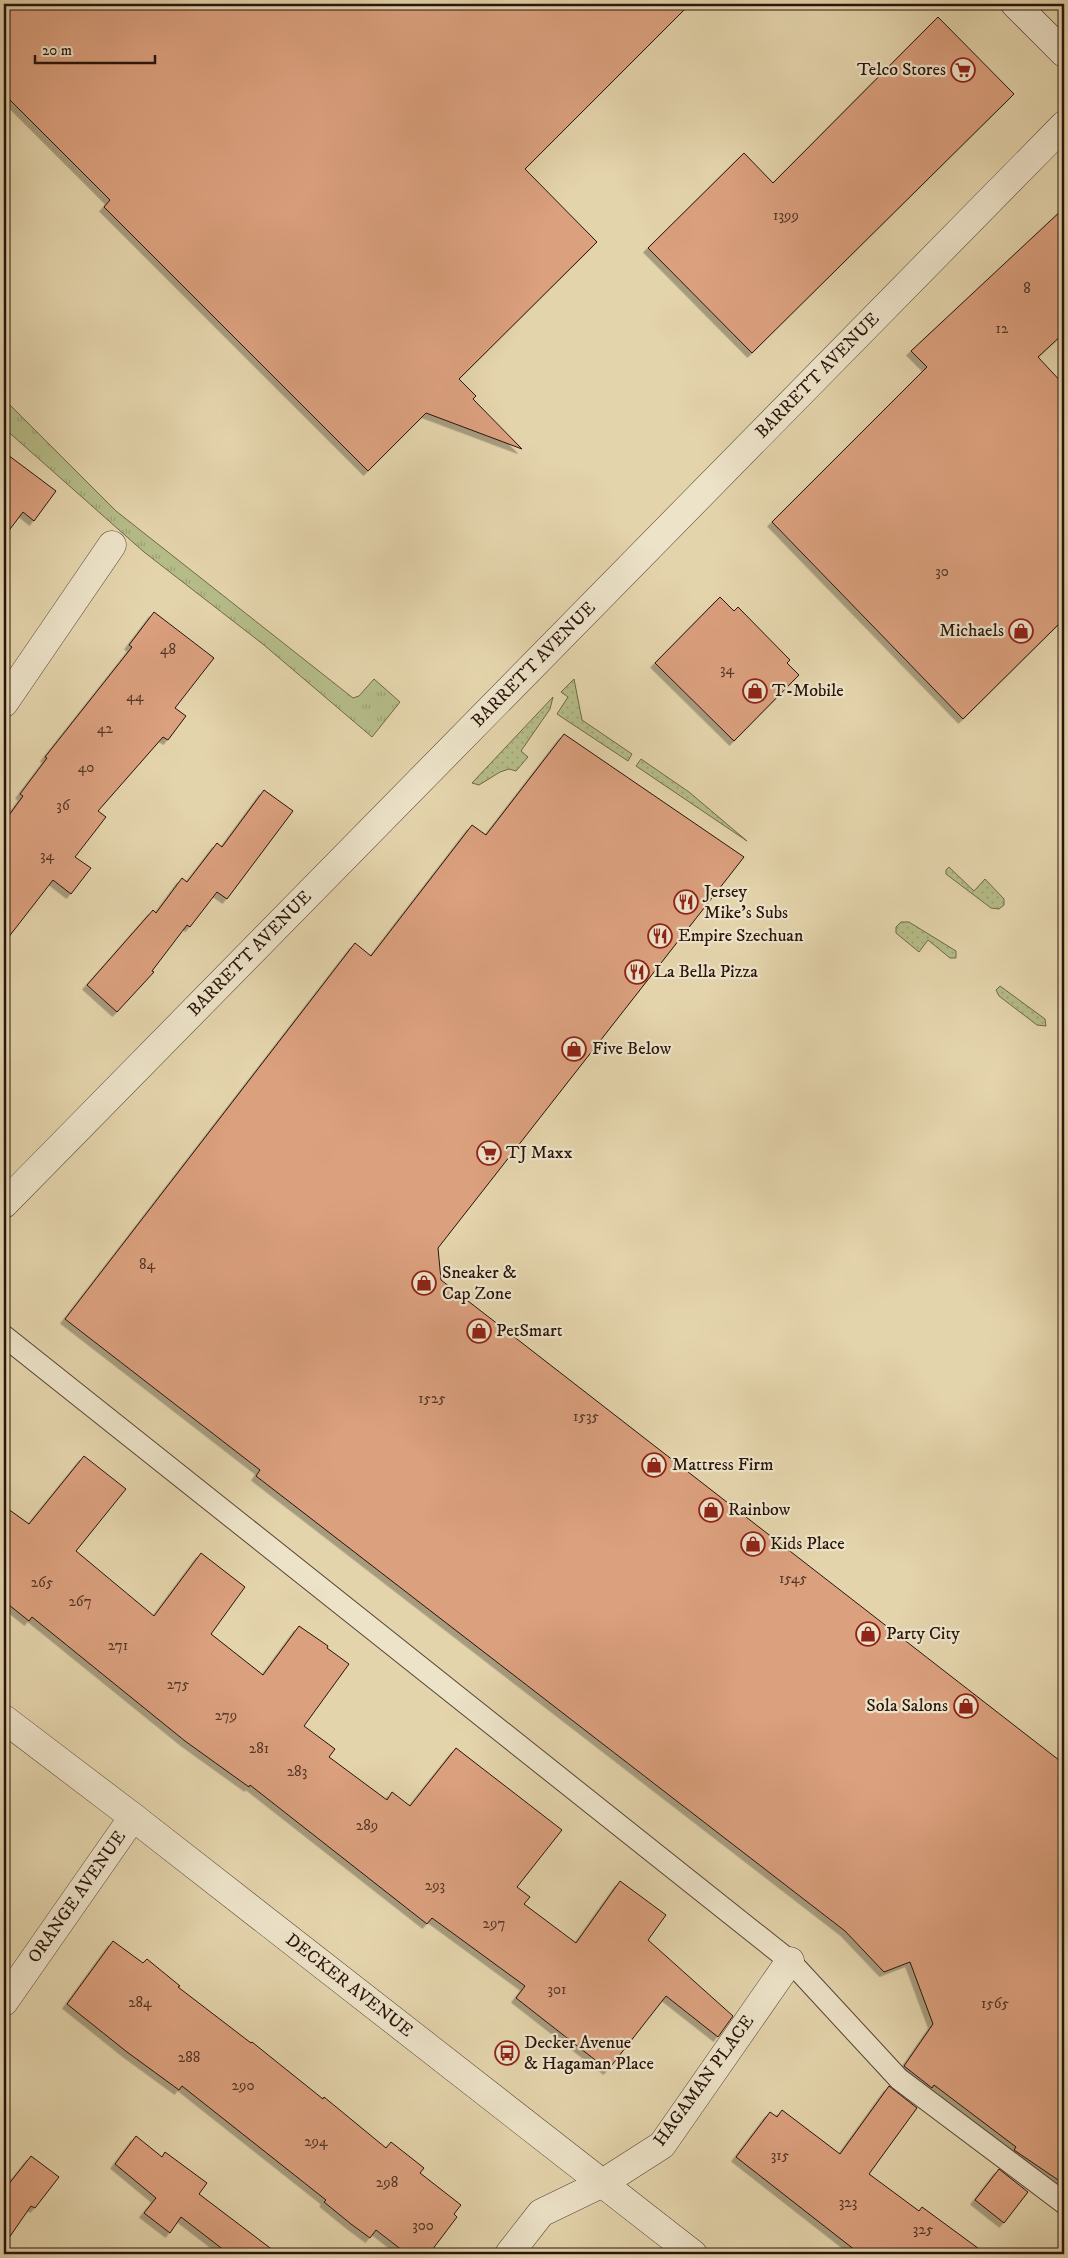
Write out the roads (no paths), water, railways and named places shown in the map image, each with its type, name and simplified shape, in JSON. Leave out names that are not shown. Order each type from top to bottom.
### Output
[{"type":"street","points":[[1015,4],[1064,53]]},
{"type":"street","name":"BARRETT AVENUE","points":[[4,1204],[1064,125]]},
{"type":"street","points":[[4,703],[112,545]]},
{"type":"street","name":"DECKER AVENUE","points":[[4,1719],[133,1817],[693,2254]]},
{"type":"street","name":"ORANGE AVENUE","points":[[4,2002],[133,1817]]},
{"type":"street","name":"HAGAMAN PLACE","points":[[509,2254],[541,2213],[601,2184],[662,2145],[790,1961]]},
{"type":"lane","points":[[4,1336],[790,1961],[899,2079],[1064,2203]]},
{"type":"place","name":"Telco Stores","points":[[963,70]]},
{"type":"place","name":"Michaels","points":[[1021,631]]},
{"type":"place","name":"T-Mobile","points":[[755,691]]},
{"type":"place","name":"Jersey Mike's Subs","points":[[686,902]]},
{"type":"place","name":"Empire Szechuan","points":[[660,936]]},
{"type":"place","name":"La Bella Pizza","points":[[637,972]]},
{"type":"place","name":"Five Below","points":[[574,1049]]},
{"type":"place","name":"TJ Maxx","points":[[489,1153]]},
{"type":"place","name":"Sneaker & Cap Zone","points":[[424,1283]]},
{"type":"place","name":"PetSmart","points":[[479,1331]]},
{"type":"place","name":"Mattress Firm","points":[[654,1465]]},
{"type":"place","name":"Rainbow","points":[[711,1510]]},
{"type":"place","name":"Kids Place","points":[[753,1544]]},
{"type":"place","name":"Party City","points":[[868,1634]]},
{"type":"place","name":"Sola Salons","points":[[966,1706]]},
{"type":"place","name":"Decker Avenue & Hagaman Place","points":[[507,2053]]}]
